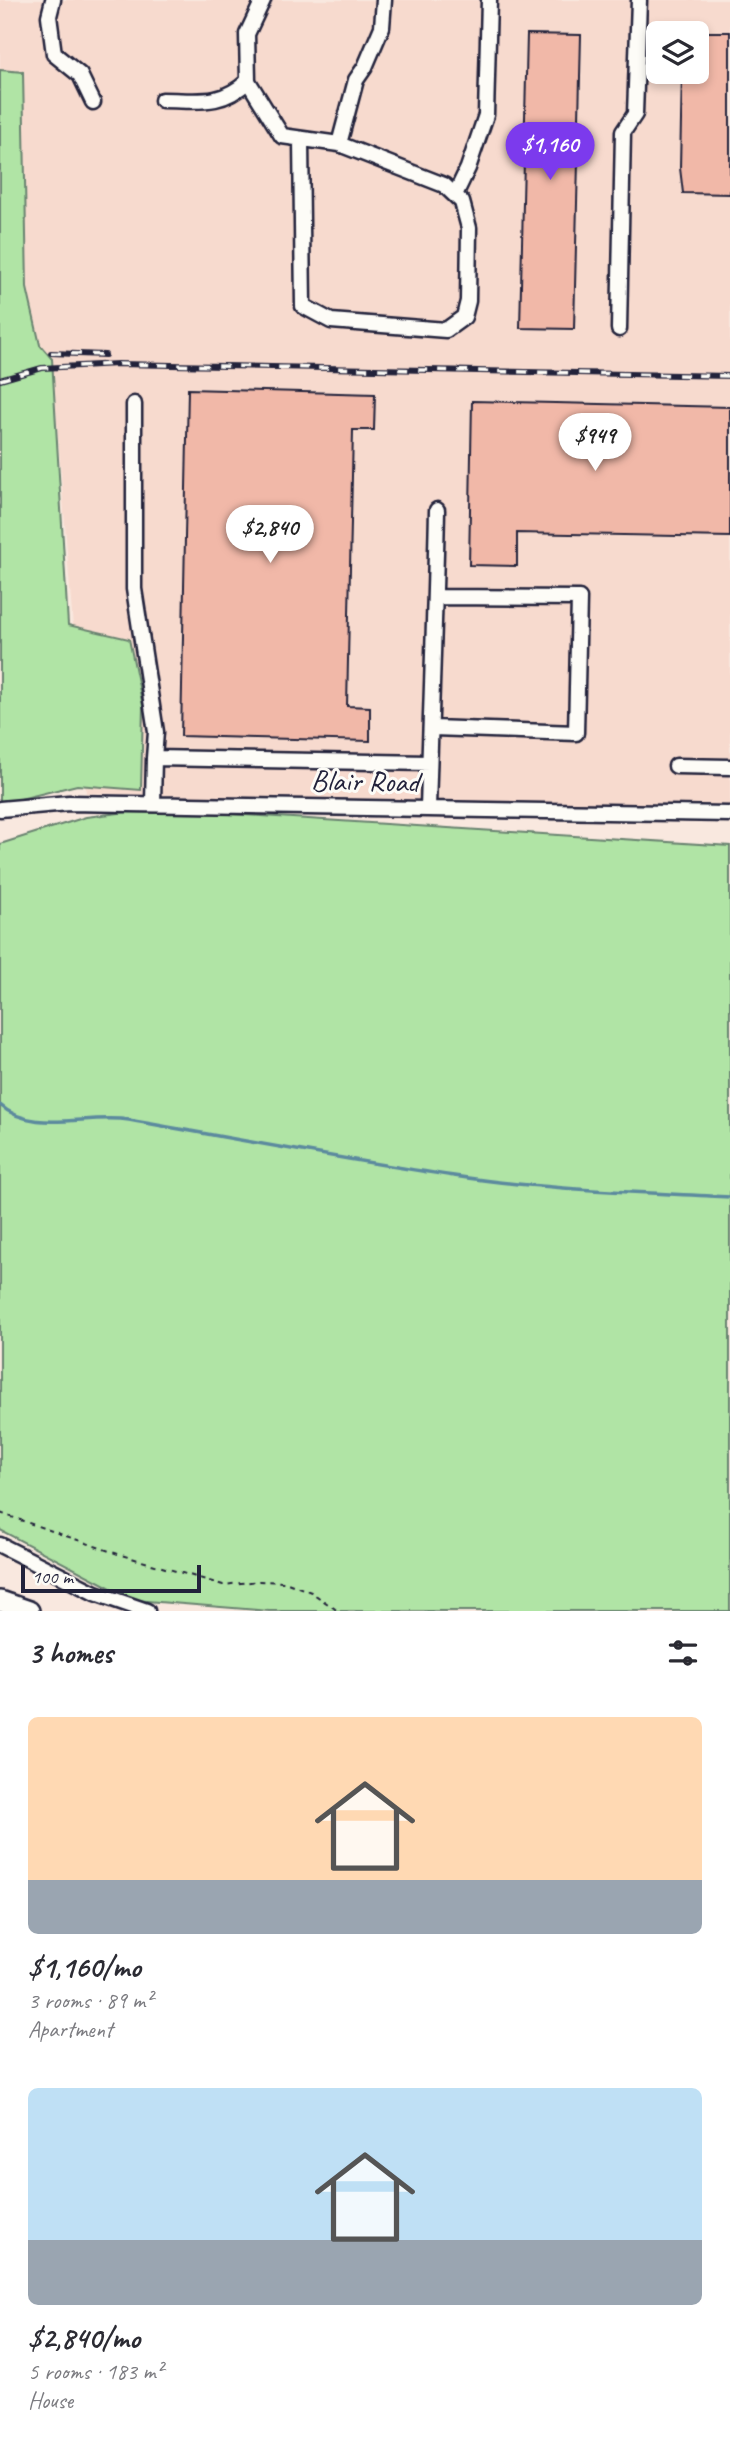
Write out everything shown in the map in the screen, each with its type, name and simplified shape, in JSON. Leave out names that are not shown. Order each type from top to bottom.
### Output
[{"type":"highway","points":[[0,1601],[29,1611]]},
{"type":"street","points":[[52,0],[49,16],[54,54],[80,75],[93,102]]},
{"type":"street","points":[[263,0],[247,34],[248,81],[282,136],[339,144],[444,185],[462,202],[469,228],[468,301],[464,317],[446,330],[331,321],[303,306],[301,140]]},
{"type":"street","points":[[339,144],[356,80],[365,67],[382,27],[384,0]]},
{"type":"street","points":[[455,195],[468,168],[486,115],[489,0]]},
{"type":"street","points":[[619,329],[623,132],[635,114],[639,0]]},
{"type":"street","points":[[162,100],[216,101],[232,96],[248,81]]},
{"type":"street","points":[[134,404],[134,589],[156,732],[153,803]]},
{"type":"street","points":[[428,808],[433,728],[430,695],[437,510]]},
{"type":"street","points":[[433,728],[576,733],[579,598],[435,597]]},
{"type":"street","points":[[154,758],[429,763]]},
{"type":"street","points":[[676,766],[730,767]]},
{"type":"street","name":"Blair Road","points":[[0,809],[69,803],[153,803],[730,814]]},
{"type":"street","points":[[0,1545],[95,1593],[147,1611]]},
{"type":"path","points":[[0,1513],[215,1583],[285,1582],[311,1592],[338,1611]]},
{"type":"shaded area","points":[[0,0],[730,0],[730,815],[86,793],[52,359],[40,345],[27,288],[23,72],[0,70]]},
{"type":"green space","points":[[0,70],[23,72],[27,288],[40,345],[52,359],[68,625],[129,639],[143,706],[141,790],[77,785],[0,804]]},
{"type":"green space","points":[[152,809],[730,846],[730,1611],[269,1611],[134,1600],[0,1530],[0,844],[86,817]]},
{"type":"building","points":[[709,32],[730,32],[730,194],[683,193],[680,168],[682,84],[709,84]]},
{"type":"building","points":[[527,34],[581,35],[574,329],[520,328]]},
{"type":"building","points":[[188,389],[375,394],[374,430],[353,430],[347,706],[370,707],[370,741],[181,736]]},
{"type":"building","points":[[472,401],[730,407],[730,537],[517,533],[517,566],[469,565]]},
{"type":"waterway","points":[[0,1105],[13,1114],[28,1119],[129,1120],[488,1181],[592,1190],[730,1197]]},
{"type":"railway","points":[[51,353],[105,355]]},
{"type":"railway","points":[[0,380],[42,368],[118,364],[730,376]]}]
